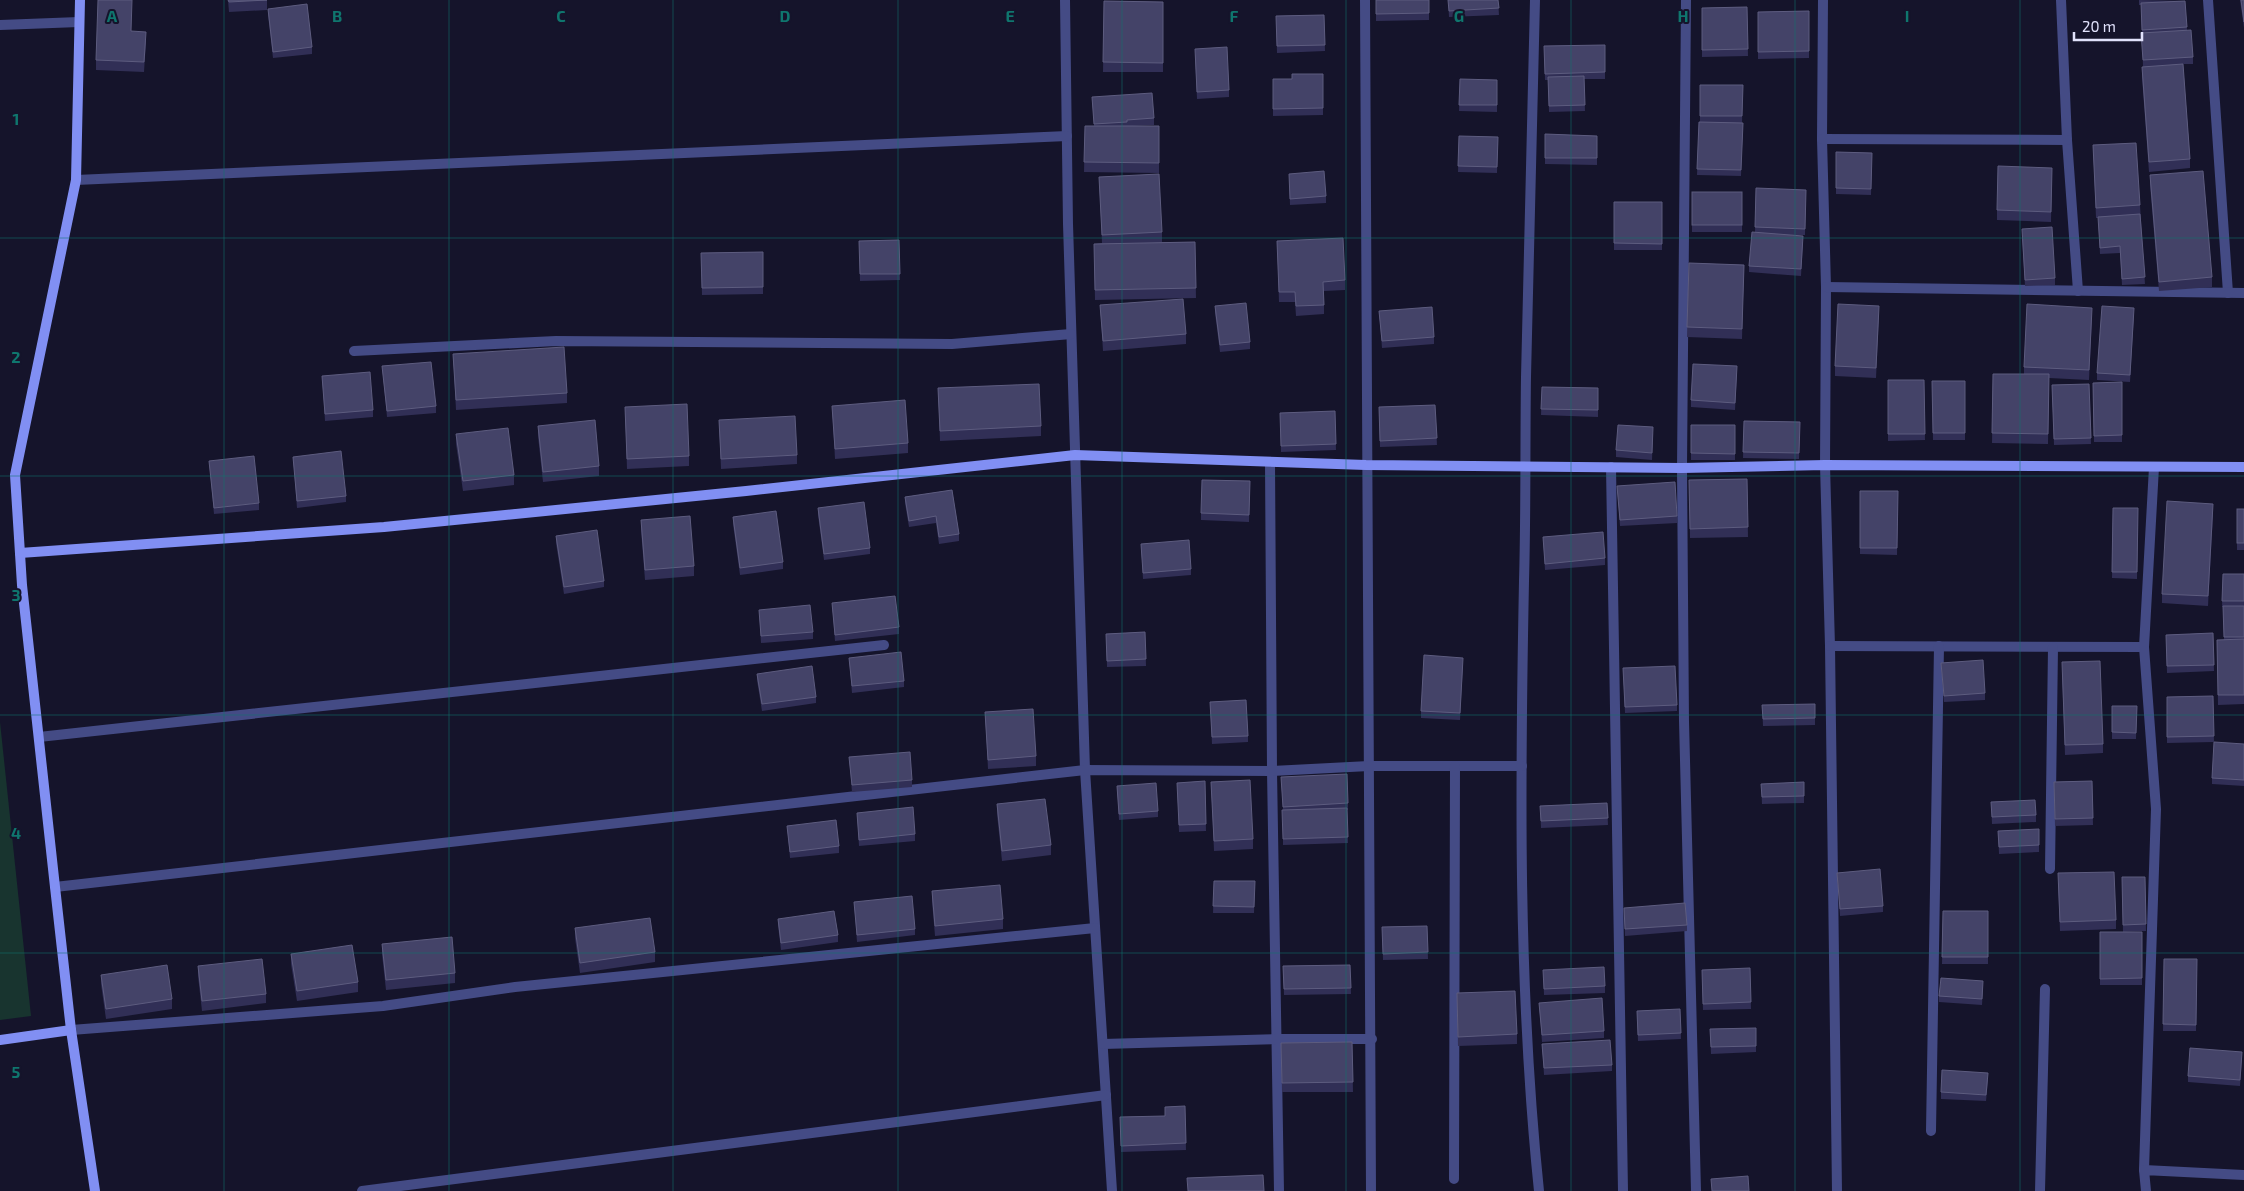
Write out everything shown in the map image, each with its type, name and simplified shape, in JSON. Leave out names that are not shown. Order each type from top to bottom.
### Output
[{"type":"street","points":[[80,0],[76,180],[15,475],[20,553],[55,887],[71,1030],[95,1191]]},
{"type":"street","points":[[1065,0],[1071,334],[1085,770],[1112,1191]]},
{"type":"street","points":[[1365,0],[1366,465],[1372,1039],[1371,1191]]},
{"type":"street","points":[[1535,0],[1525,466],[1522,766],[1523,900],[1531,1103],[1539,1191]]},
{"type":"street","points":[[1686,0],[1682,468],[1684,722],[1696,1191]]},
{"type":"street","points":[[1823,0],[1822,139],[1826,287],[1825,465],[1830,646],[1837,1191]]},
{"type":"street","points":[[2061,0],[2067,140],[2078,291]]},
{"type":"street","points":[[2208,0],[2228,293]]},
{"type":"street","points":[[0,25],[79,22]]},
{"type":"street","points":[[76,180],[1066,136]]},
{"type":"street","points":[[1822,139],[2067,140]]},
{"type":"street","points":[[1826,287],[2244,293]]},
{"type":"street","points":[[354,351],[556,342],[952,344],[1071,334]]},
{"type":"street","points":[[20,553],[394,526],[746,491],[1075,455],[1366,465],[1682,468],[1825,465],[2244,467]]},
{"type":"street","points":[[1270,462],[1272,771],[1279,1191]]},
{"type":"street","points":[[1611,467],[1622,1191]]},
{"type":"street","points":[[2146,1191],[2144,1170],[2156,809],[2144,647],[2154,467]]},
{"type":"street","points":[[39,737],[884,645]]},
{"type":"street","points":[[1830,646],[2144,647]]},
{"type":"street","points":[[1930,1131],[1939,646]]},
{"type":"street","points":[[2050,869],[2054,648]]},
{"type":"street","points":[[55,887],[1085,770],[1272,771],[1369,766],[1522,766]]},
{"type":"street","points":[[1454,1179],[1455,766]]},
{"type":"street","points":[[0,1040],[71,1030],[383,1006],[514,987],[1095,928]]},
{"type":"street","points":[[2040,1191],[2046,989]]},
{"type":"street","points":[[1103,1044],[1277,1039],[1372,1039]]},
{"type":"street","points":[[362,1191],[1106,1095]]},
{"type":"street","points":[[2144,1170],[2244,1176]]},
{"type":"green space","points":[[0,722],[31,1016],[0,1020]]},
{"type":"building","points":[[98,0],[132,0],[131,31],[146,32],[144,62],[96,60]]},
{"type":"building","points":[[228,0],[267,0],[229,2]]},
{"type":"building","points":[[1376,0],[1429,0],[1429,13],[1376,14]]},
{"type":"building","points":[[1448,0],[1498,0],[1499,8],[1449,11]]},
{"type":"building","points":[[2241,0],[2244,0],[2244,22]]},
{"type":"building","points":[[1104,1],[1163,2],[1163,63],[1103,62]]},
{"type":"building","points":[[2185,1],[2187,27],[2142,30],[2141,3]]},
{"type":"building","points":[[307,4],[312,47],[273,52],[268,9]]},
{"type":"building","points":[[1747,7],[1748,49],[1702,50],[1702,8]]},
{"type":"building","points":[[1809,11],[1809,51],[1758,52],[1758,12]]},
{"type":"building","points":[[1324,15],[1325,45],[1277,46],[1276,16]]},
{"type":"building","points":[[2191,30],[2193,57],[2143,60],[2141,33]]},
{"type":"building","points":[[1605,45],[1605,72],[1545,74],[1544,46]]},
{"type":"building","points":[[1227,47],[1229,90],[1197,92],[1195,49]]},
{"type":"building","points":[[2183,64],[2190,159],[2149,162],[2142,67]]},
{"type":"building","points":[[1292,74],[1323,74],[1323,108],[1273,109],[1273,79],[1292,79]]},
{"type":"building","points":[[1584,76],[1585,105],[1549,106],[1548,77]]},
{"type":"building","points":[[1460,79],[1497,80],[1497,105],[1459,105]]},
{"type":"building","points":[[1700,85],[1743,85],[1742,116],[1700,116]]},
{"type":"building","points":[[1152,93],[1154,118],[1094,124],[1092,97]]},
{"type":"building","points":[[1699,122],[1743,123],[1741,170],[1697,169]]},
{"type":"building","points":[[1085,126],[1159,126],[1159,163],[1084,162]]},
{"type":"building","points":[[1545,134],[1597,136],[1597,158],[1545,158]]},
{"type":"building","points":[[1459,136],[1498,137],[1497,167],[1458,166]]},
{"type":"building","points":[[2136,143],[2140,205],[2096,208],[2093,145]]},
{"type":"building","points":[[1836,152],[1872,153],[1871,189],[1836,188]]},
{"type":"building","points":[[1998,166],[2052,168],[2051,212],[1997,210]]},
{"type":"building","points":[[1324,171],[1326,196],[1290,199],[1289,174]]},
{"type":"building","points":[[2203,171],[2212,277],[2159,282],[2150,175]]},
{"type":"building","points":[[1159,174],[1162,232],[1102,235],[1099,177]]},
{"type":"building","points":[[1756,188],[1806,190],[1805,229],[1755,227]]},
{"type":"building","points":[[1692,192],[1742,192],[1742,225],[1692,225]]},
{"type":"building","points":[[1614,202],[1662,202],[1662,244],[1614,243]]},
{"type":"building","points":[[2140,214],[2145,277],[2122,279],[2120,246],[2100,248],[2098,217]]},
{"type":"building","points":[[2052,227],[2055,278],[2025,280],[2022,229]]},
{"type":"building","points":[[1752,232],[1803,236],[1801,269],[1749,266]]},
{"type":"building","points":[[1343,238],[1345,280],[1323,282],[1324,305],[1296,306],[1295,292],[1279,292],[1277,241]]},
{"type":"building","points":[[899,240],[900,274],[860,274],[859,241]]},
{"type":"building","points":[[1195,242],[1196,288],[1095,290],[1094,244]]},
{"type":"building","points":[[763,252],[763,287],[702,288],[701,253]]},
{"type":"building","points":[[1689,263],[1744,265],[1742,329],[1687,327]]},
{"type":"building","points":[[1183,299],[1186,334],[1103,341],[1100,305]]},
{"type":"building","points":[[1246,303],[1250,342],[1220,345],[1215,306]]},
{"type":"building","points":[[1838,304],[1879,306],[1876,368],[1835,366]]},
{"type":"building","points":[[2027,304],[2092,308],[2089,370],[2024,367]]},
{"type":"building","points":[[2102,306],[2134,308],[2130,375],[2097,373]]},
{"type":"building","points":[[1432,307],[1434,337],[1382,341],[1379,311]]},
{"type":"building","points":[[564,347],[567,393],[456,400],[453,354]]},
{"type":"building","points":[[431,362],[436,406],[387,411],[382,366]]},
{"type":"building","points":[[1693,364],[1737,366],[1735,403],[1691,400]]},
{"type":"building","points":[[370,372],[373,410],[325,414],[322,376]]},
{"type":"building","points":[[1993,374],[2049,374],[2048,434],[1992,433]]},
{"type":"building","points":[[1888,380],[1924,380],[1925,434],[1888,434]]},
{"type":"building","points":[[1932,381],[1965,381],[1965,433],[1933,433]]},
{"type":"building","points":[[2122,382],[2122,435],[2094,436],[2093,383]]},
{"type":"building","points":[[1039,384],[1041,426],[940,431],[938,388]]},
{"type":"building","points":[[2089,384],[2091,438],[2054,439],[2052,385]]},
{"type":"building","points":[[1542,387],[1598,388],[1598,410],[1541,409]]},
{"type":"building","points":[[905,400],[908,443],[835,449],[832,406]]},
{"type":"building","points":[[687,404],[689,456],[627,459],[625,407]]},
{"type":"building","points":[[1435,405],[1437,438],[1380,441],[1379,407]]},
{"type":"building","points":[[1335,411],[1336,444],[1281,446],[1280,413]]},
{"type":"building","points":[[795,416],[797,455],[721,459],[719,420]]},
{"type":"building","points":[[595,420],[599,466],[543,472],[538,426]]},
{"type":"building","points":[[1744,421],[1800,422],[1799,453],[1743,452]]},
{"type":"building","points":[[1618,425],[1653,427],[1652,453],[1616,450]]},
{"type":"building","points":[[1691,425],[1735,425],[1735,454],[1691,453]]},
{"type":"building","points":[[508,428],[514,475],[463,481],[456,434]]},
{"type":"building","points":[[341,451],[346,496],[297,501],[293,457]]},
{"type":"building","points":[[254,456],[259,503],[214,508],[209,461]]},
{"type":"building","points":[[1747,479],[1748,527],[1690,529],[1689,480]]},
{"type":"building","points":[[1202,480],[1250,481],[1249,515],[1201,513]]},
{"type":"building","points":[[1675,482],[1677,516],[1620,520],[1617,486]]},
{"type":"building","points":[[952,490],[959,534],[939,537],[936,516],[909,521],[905,497]]},
{"type":"building","points":[[1860,491],[1898,491],[1897,548],[1860,548]]},
{"type":"building","points":[[2167,501],[2213,504],[2208,596],[2162,594]]},
{"type":"building","points":[[864,502],[870,548],[824,554],[818,508]]},
{"type":"building","points":[[2113,508],[2138,508],[2137,572],[2112,572]]},
{"type":"building","points":[[2237,509],[2244,509],[2244,543],[2237,543]]},
{"type":"building","points":[[776,511],[783,562],[740,568],[733,517]]},
{"type":"building","points":[[690,516],[694,566],[645,570],[641,520]]},
{"type":"building","points":[[597,530],[604,581],[564,587],[556,536]]},
{"type":"building","points":[[1603,532],[1605,558],[1545,564],[1543,537]]},
{"type":"building","points":[[1189,540],[1191,569],[1143,573],[1141,544]]},
{"type":"building","points":[[2223,574],[2244,574],[2244,601],[2222,601]]},
{"type":"building","points":[[895,596],[899,627],[835,635],[832,603]]},
{"type":"building","points":[[810,605],[813,632],[761,636],[759,610]]},
{"type":"building","points":[[2223,606],[2244,606],[2244,637],[2224,637]]},
{"type":"building","points":[[1145,632],[1146,659],[1107,661],[1106,634]]},
{"type":"building","points":[[2213,633],[2214,665],[2167,666],[2166,635]]},
{"type":"building","points":[[2244,639],[2244,695],[2218,695],[2217,640]]},
{"type":"building","points":[[901,652],[904,681],[852,686],[849,658]]},
{"type":"building","points":[[1424,655],[1463,658],[1460,713],[1421,711]]},
{"type":"building","points":[[1983,660],[1985,693],[1944,696],[1941,663]]},
{"type":"building","points":[[2100,661],[2103,744],[2065,745],[2062,662]]},
{"type":"building","points":[[812,666],[816,697],[762,704],[757,674]]},
{"type":"building","points":[[1675,666],[1677,705],[1625,707],[1623,668]]},
{"type":"building","points":[[2213,696],[2214,736],[2167,737],[2167,697]]},
{"type":"building","points":[[1246,700],[1248,736],[1212,737],[1210,702]]},
{"type":"building","points":[[1815,704],[1815,718],[1763,719],[1762,705]]},
{"type":"building","points":[[2112,706],[2137,706],[2136,733],[2112,732]]},
{"type":"building","points":[[1033,709],[1036,756],[988,760],[985,712]]},
{"type":"building","points":[[2214,742],[2244,744],[2244,780],[2212,778]]},
{"type":"building","points":[[910,752],[912,780],[852,785],[849,757]]},
{"type":"building","points":[[1347,774],[1348,803],[1283,807],[1281,777]]},
{"type":"building","points":[[1250,780],[1253,839],[1214,841],[1211,782]]},
{"type":"building","points":[[1205,781],[1206,824],[1179,825],[1177,783]]},
{"type":"building","points":[[2092,781],[2093,818],[2055,819],[2054,782]]},
{"type":"building","points":[[1804,782],[1804,796],[1762,797],[1761,784]]},
{"type":"building","points":[[1156,783],[1158,811],[1119,814],[1117,786]]},
{"type":"building","points":[[1045,799],[1051,845],[1002,851],[997,804]]},
{"type":"building","points":[[2035,800],[2036,815],[1992,817],[1991,802]]},
{"type":"building","points":[[1607,803],[1608,818],[1541,821],[1540,806]]},
{"type":"building","points":[[913,807],[915,834],[859,840],[857,813]]},
{"type":"building","points":[[1347,808],[1348,837],[1283,839],[1282,810]]},
{"type":"building","points":[[836,820],[839,846],[790,852],[787,826]]},
{"type":"building","points":[[2039,829],[2039,845],[1999,847],[1998,831]]},
{"type":"building","points":[[1880,869],[1883,906],[1840,909],[1837,873]]},
{"type":"building","points":[[2114,872],[2116,920],[2060,922],[2058,873]]},
{"type":"building","points":[[2122,877],[2145,877],[2146,924],[2123,925]]},
{"type":"building","points":[[1214,881],[1255,881],[1254,907],[1213,906]]},
{"type":"building","points":[[1000,885],[1003,919],[935,926],[932,891]]},
{"type":"building","points":[[912,896],[915,929],[857,935],[854,902]]},
{"type":"building","points":[[1685,903],[1687,925],[1625,929],[1624,908]]},
{"type":"building","points":[[834,911],[838,935],[781,943],[778,919]]},
{"type":"building","points":[[1943,911],[1988,911],[1988,957],[1942,957]]},
{"type":"building","points":[[650,918],[655,952],[580,963],[575,928]]},
{"type":"building","points":[[1427,926],[1428,952],[1383,954],[1382,927]]},
{"type":"building","points":[[2100,932],[2142,932],[2142,978],[2100,979]]},
{"type":"building","points":[[452,937],[455,973],[386,980],[382,944]]},
{"type":"building","points":[[352,945],[358,982],[297,991],[291,954]]},
{"type":"building","points":[[262,959],[266,994],[202,1001],[198,966]]},
{"type":"building","points":[[2164,959],[2197,959],[2196,1025],[2163,1024]]},
{"type":"building","points":[[167,965],[172,999],[106,1009],[101,975]]},
{"type":"building","points":[[1350,965],[1351,988],[1284,989],[1283,966]]},
{"type":"building","points":[[1604,967],[1605,986],[1544,989],[1543,970]]},
{"type":"building","points":[[1750,968],[1751,1002],[1703,1004],[1702,970]]},
{"type":"building","points":[[1941,978],[1983,981],[1982,999],[1939,996]]},
{"type":"building","points":[[1515,991],[1517,1034],[1458,1037],[1457,993]]},
{"type":"building","points":[[1602,998],[1604,1031],[1542,1035],[1539,1003]]},
{"type":"building","points":[[1680,1009],[1681,1033],[1638,1035],[1637,1011]]},
{"type":"building","points":[[1756,1028],[1756,1046],[1711,1047],[1710,1029]]},
{"type":"building","points":[[1610,1040],[1612,1065],[1544,1068],[1542,1044]]},
{"type":"building","points":[[1352,1042],[1353,1082],[1282,1083],[1281,1043]]},
{"type":"building","points":[[2190,1048],[2242,1052],[2240,1080],[2188,1076]]},
{"type":"building","points":[[1942,1070],[1988,1073],[1986,1095],[1941,1092]]},
{"type":"building","points":[[1185,1106],[1186,1143],[1121,1146],[1120,1117],[1165,1116],[1165,1107]]},
{"type":"building","points":[[1263,1175],[1264,1191],[1188,1191],[1187,1178]]},
{"type":"building","points":[[1748,1176],[1749,1191],[1712,1191],[1711,1179]]}]
